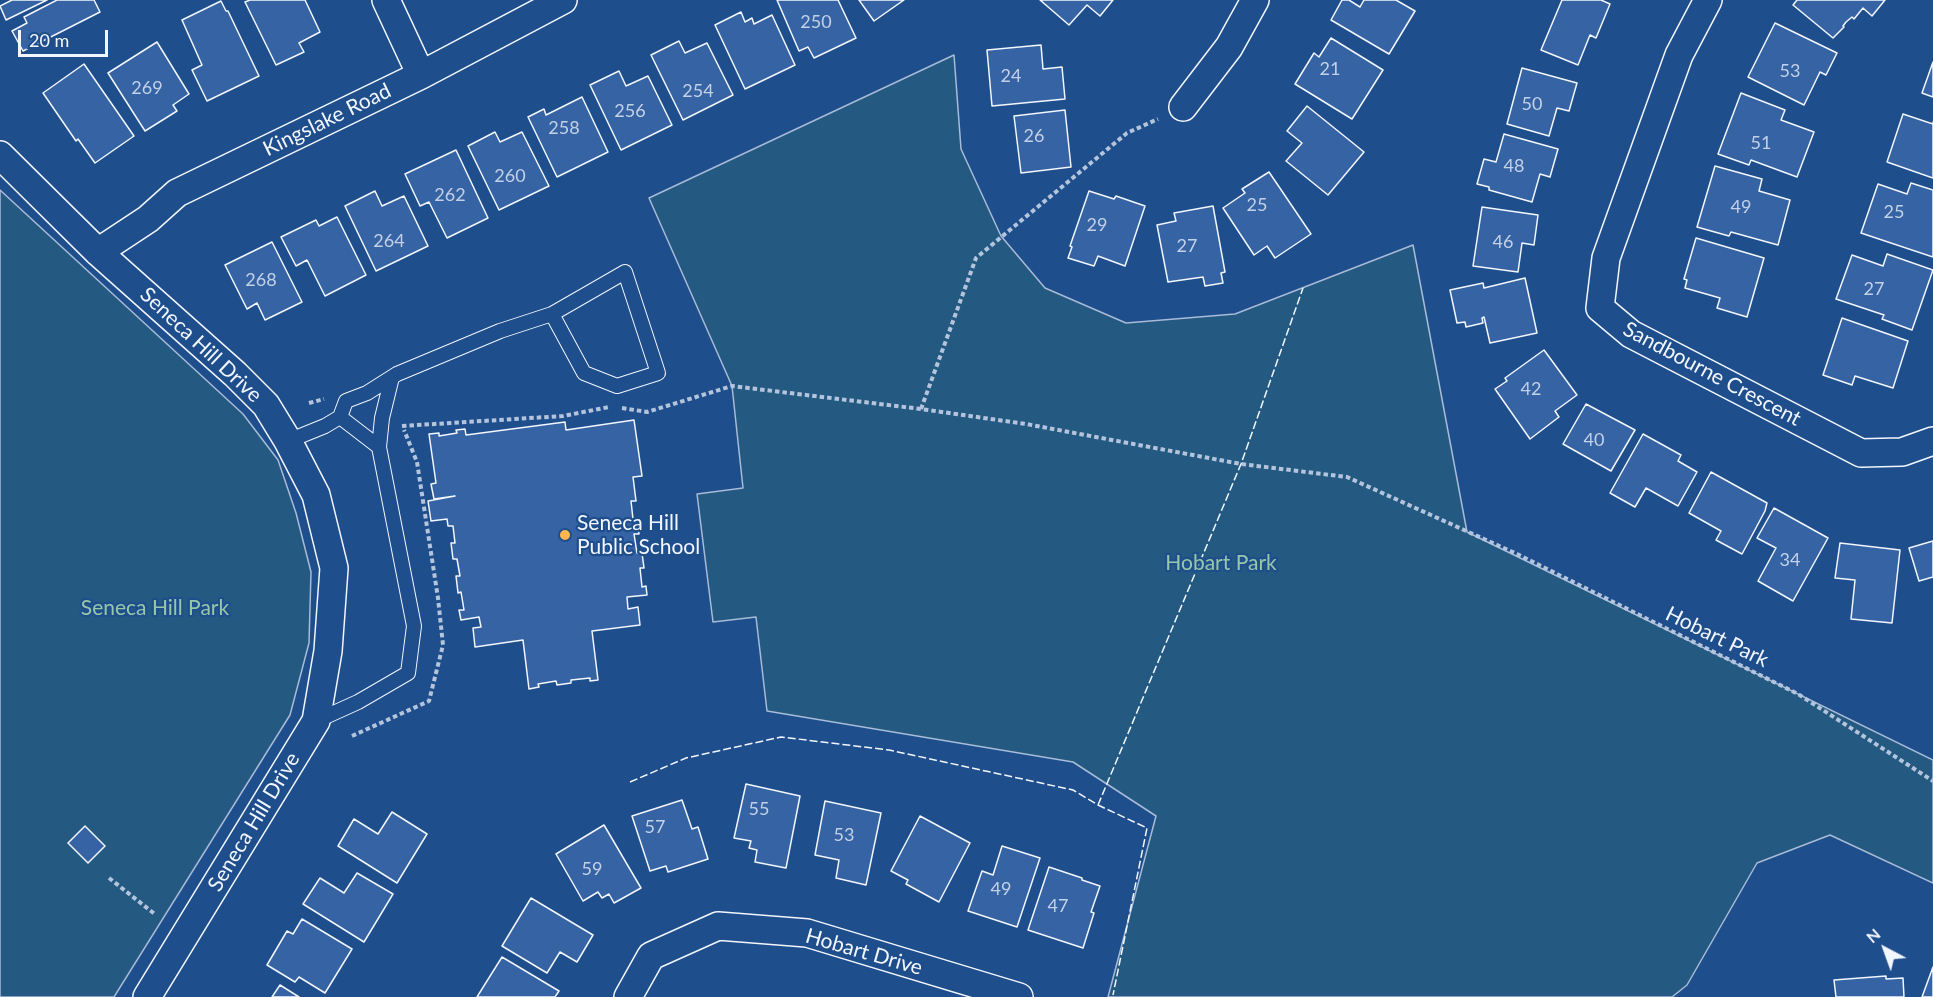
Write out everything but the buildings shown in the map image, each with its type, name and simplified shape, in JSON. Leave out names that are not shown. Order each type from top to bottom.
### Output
[{"type":"street","points":[[386,0],[421,75]]},
{"type":"street","name":"Kingslake Road","points":[[98,252],[148,219],[177,193],[421,75],[563,0]]},
{"type":"street","points":[[1183,107],[1229,46],[1255,0]]},
{"type":"street","name":"Sandbourne Crescent","points":[[1708,0],[1679,55],[1606,258],[1600,308],[1631,334],[1861,453],[1902,452],[1933,441]]},
{"type":"street","name":"Seneca Hill Drive","points":[[0,155],[98,252],[266,405],[316,495],[334,568],[328,651],[316,721],[147,997]]},
{"type":"street","name":"Hobart Drive","points":[[628,997],[651,956],[718,926],[807,933],[1019,997]]},
{"type":"lane","points":[[288,441],[325,426],[340,417],[346,400],[367,393],[392,377],[500,331],[552,314],[625,272],[658,373],[617,386],[584,373],[552,314]]},
{"type":"lane","points":[[316,721],[358,702],[408,673],[414,626],[379,447],[383,410],[392,377]]},
{"type":"lane","points":[[340,417],[379,447]]},
{"type":"path","points":[[921,409],[976,258],[1127,133],[1183,107]]},
{"type":"path","name":"Hobart Park","points":[[402,426],[563,416],[611,406],[647,412],[732,386],[1026,424],[1241,464],[1347,477],[1517,554],[1798,694],[1933,781]]},
{"type":"path","points":[[110,881],[156,915]]},
{"type":"green space","name":"Hobart Park","points":[[954,55],[961,149],[1001,236],[1045,288],[1126,323],[1235,314],[1413,245],[1467,532],[1933,760],[1933,883],[1830,835],[1757,863],[1687,985],[1672,997],[1108,997],[1156,816],[1073,762],[767,711],[756,617],[713,622],[697,494],[743,488],[732,386],[649,198]]},
{"type":"green space","name":"Seneca Hill Park","points":[[0,190],[243,414],[278,460],[296,513],[311,572],[309,643],[290,715],[114,997],[0,997]]},
{"type":"fence","points":[[1098,805],[1241,464],[1303,288]]},
{"type":"fence","points":[[630,782],[686,758],[781,737],[889,750],[1073,790],[1098,805],[1147,828],[1113,995]]},
{"type":"place","name":"Seneca Hill Public School","points":[[565,535]]}]
